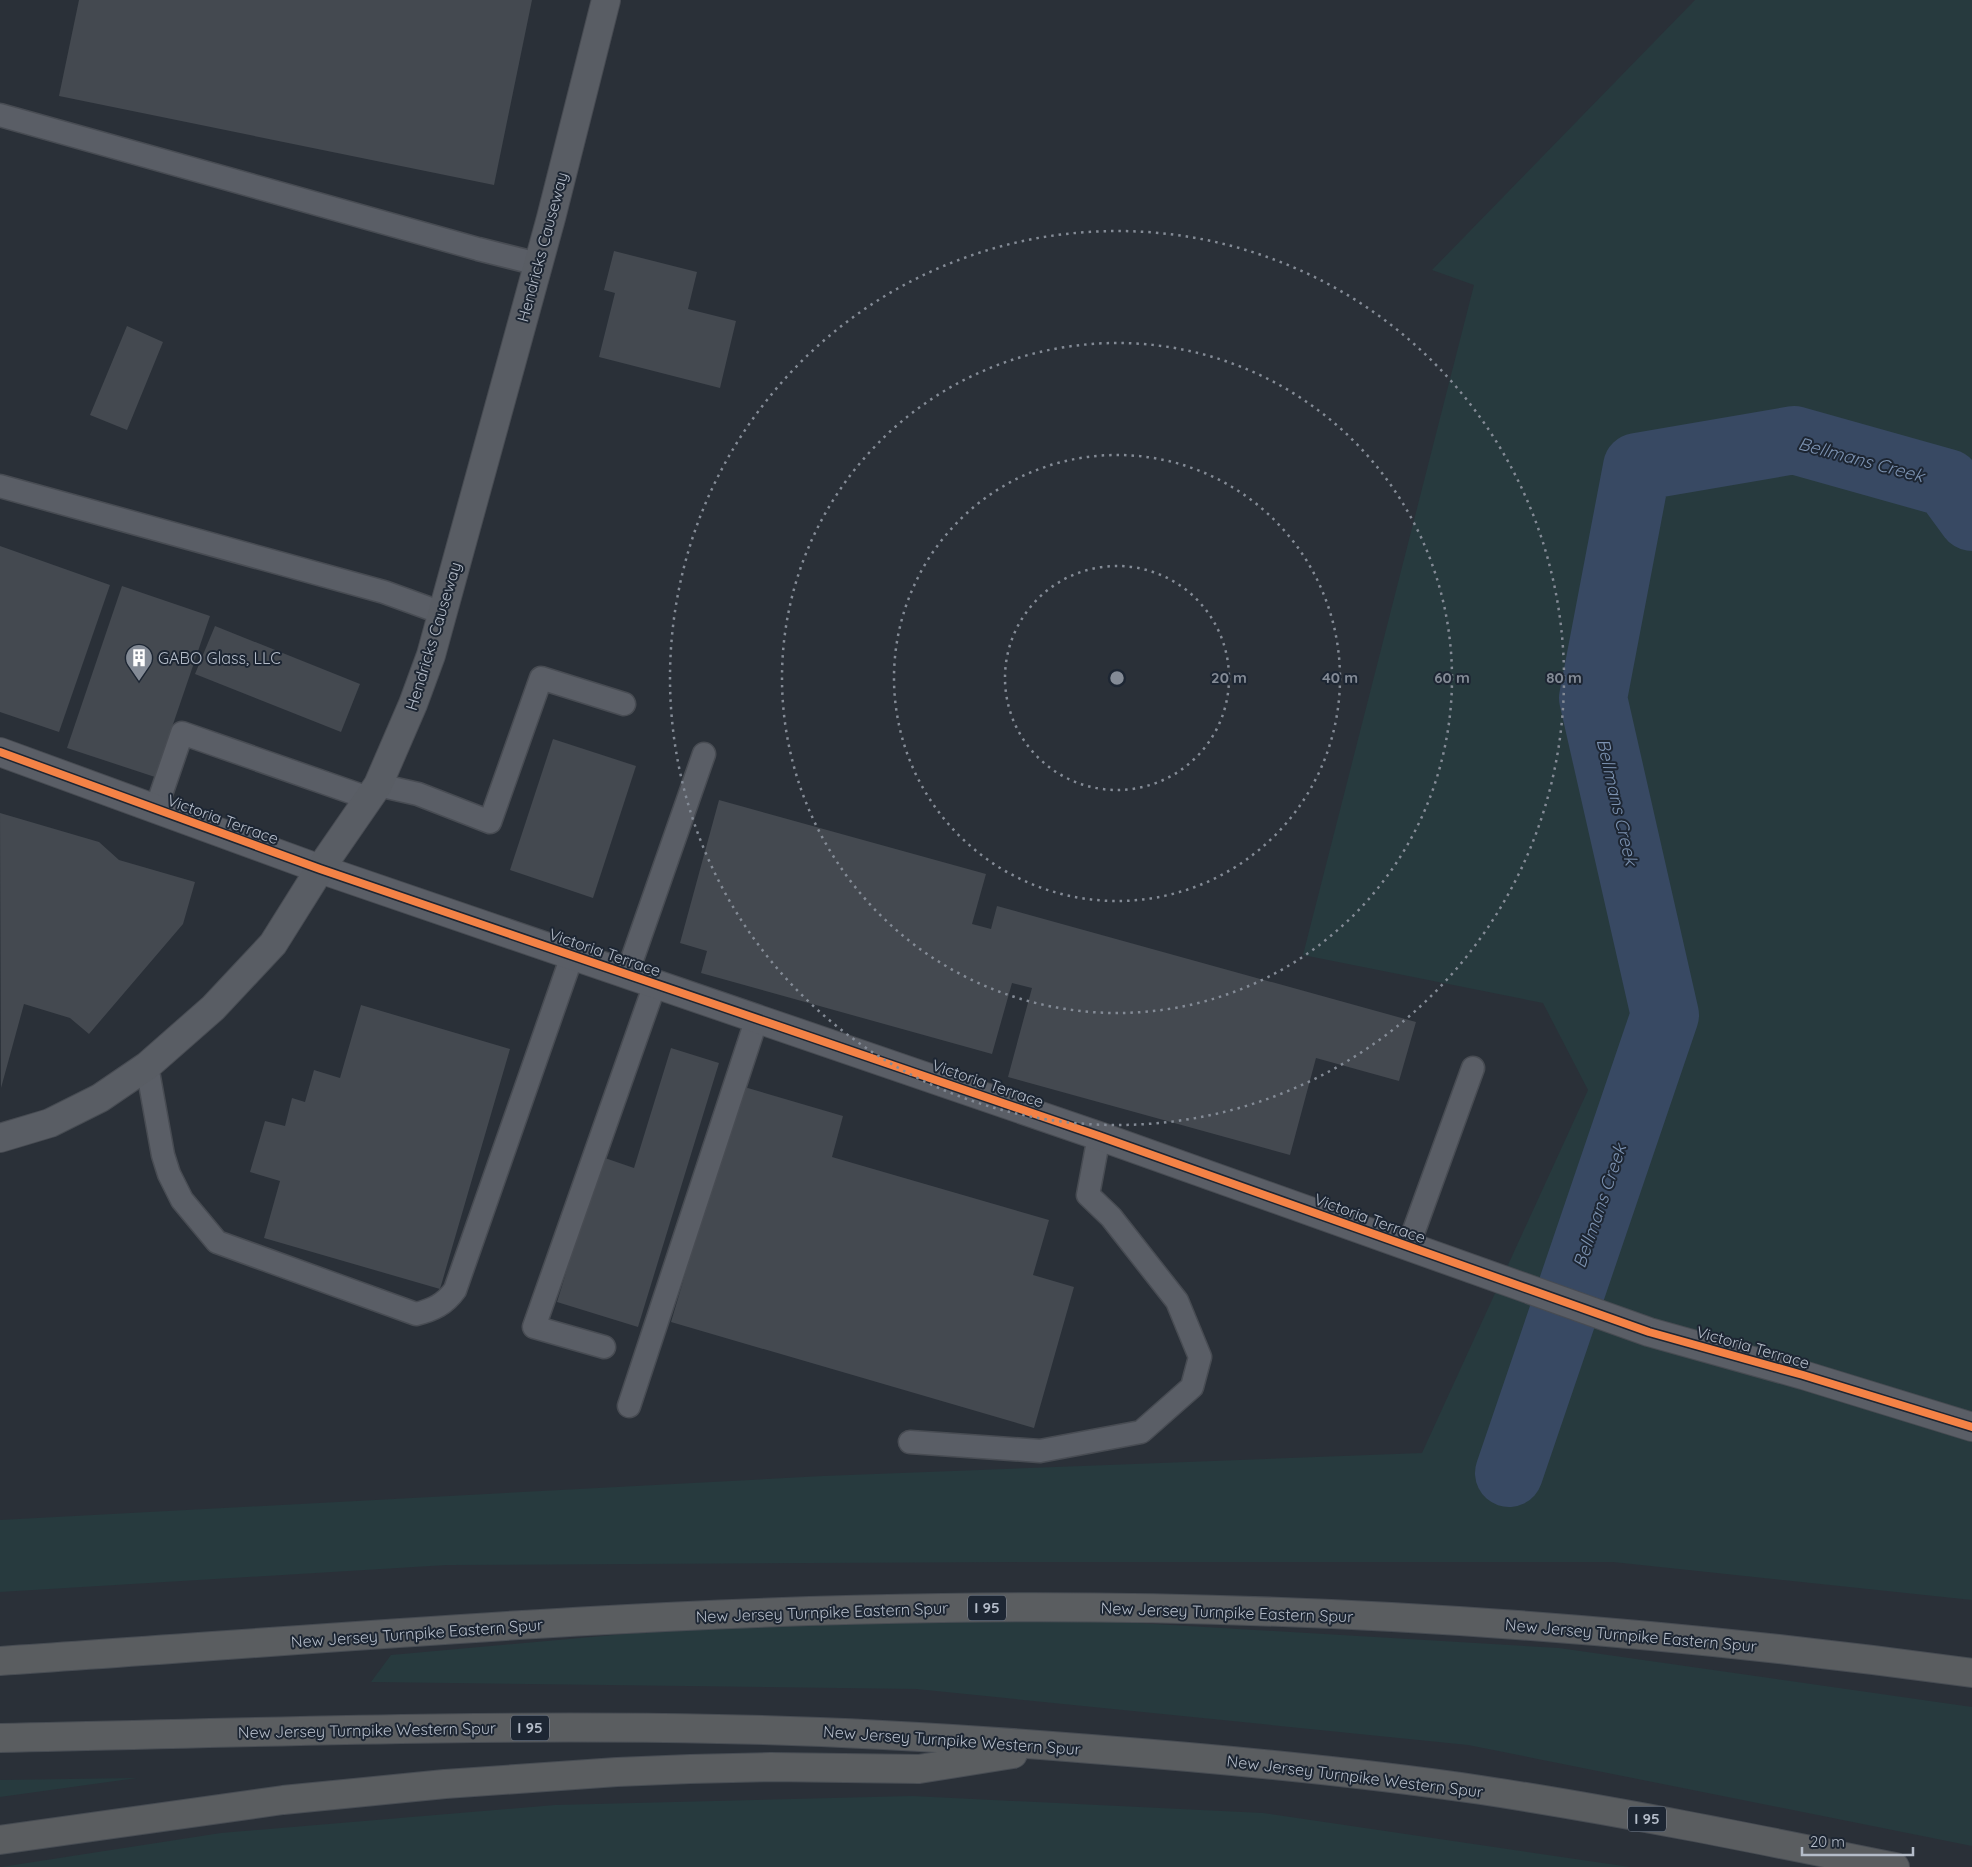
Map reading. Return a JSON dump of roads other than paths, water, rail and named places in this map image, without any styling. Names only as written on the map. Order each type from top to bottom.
[{"type":"highway","name":"New Jersey Turnpike Eastern Spur","points":[[0,1661],[446,1631],[690,1617],[876,1609],[1033,1608],[1204,1610],[1463,1620],[1718,1642],[1972,1673]]},
{"type":"highway","name":"New Jersey Turnpike Western Spur","points":[[0,1738],[396,1729],[636,1728],[805,1732],[1059,1747],[1233,1761],[1484,1790],[1653,1820],[1895,1867]]},
{"type":"highway","points":[[0,1840],[218,1809],[417,1786],[690,1768],[919,1769],[1059,1747]]},
{"type":"main road","name":"Hendricks Causeway","points":[[0,1138],[50,1123],[100,1098],[146,1066],[213,1008],[273,944],[373,791],[414,704],[430,655],[552,218],[606,0]]},
{"type":"street","name":"Victoria Terrace","points":[[0,752],[320,870],[1099,1136],[1649,1332],[1803,1375],[1972,1427]]},
{"type":"lane","points":[[0,116],[538,264]]},
{"type":"lane","points":[[0,486],[384,592],[442,613]]},
{"type":"lane","points":[[156,809],[182,733],[373,791],[418,794],[490,822],[541,678],[624,704]]},
{"type":"lane","points":[[627,974],[704,754]]},
{"type":"lane","points":[[146,1066],[162,1155],[182,1200],[217,1242],[416,1314],[434,1309],[449,1298],[454,1290],[572,956]]},
{"type":"lane","points":[[604,1347],[534,1327],[655,984]]},
{"type":"lane","points":[[629,1406],[757,1018]]},
{"type":"lane","points":[[1408,1247],[1473,1068]]},
{"type":"lane","points":[[910,1442],[1040,1451],[1141,1432],[1192,1388],[1200,1357],[1177,1301],[1111,1217],[1088,1195],[1099,1136]]},
{"type":"waterway","name":"Bellmans Creek","points":[[1509,1473],[1665,1015],[1593,698],[1637,467],[1794,440],[1947,483],[1972,517]]},
{"type":"place","name":"GABO Glass, LLC","points":[[139,682]]}]
